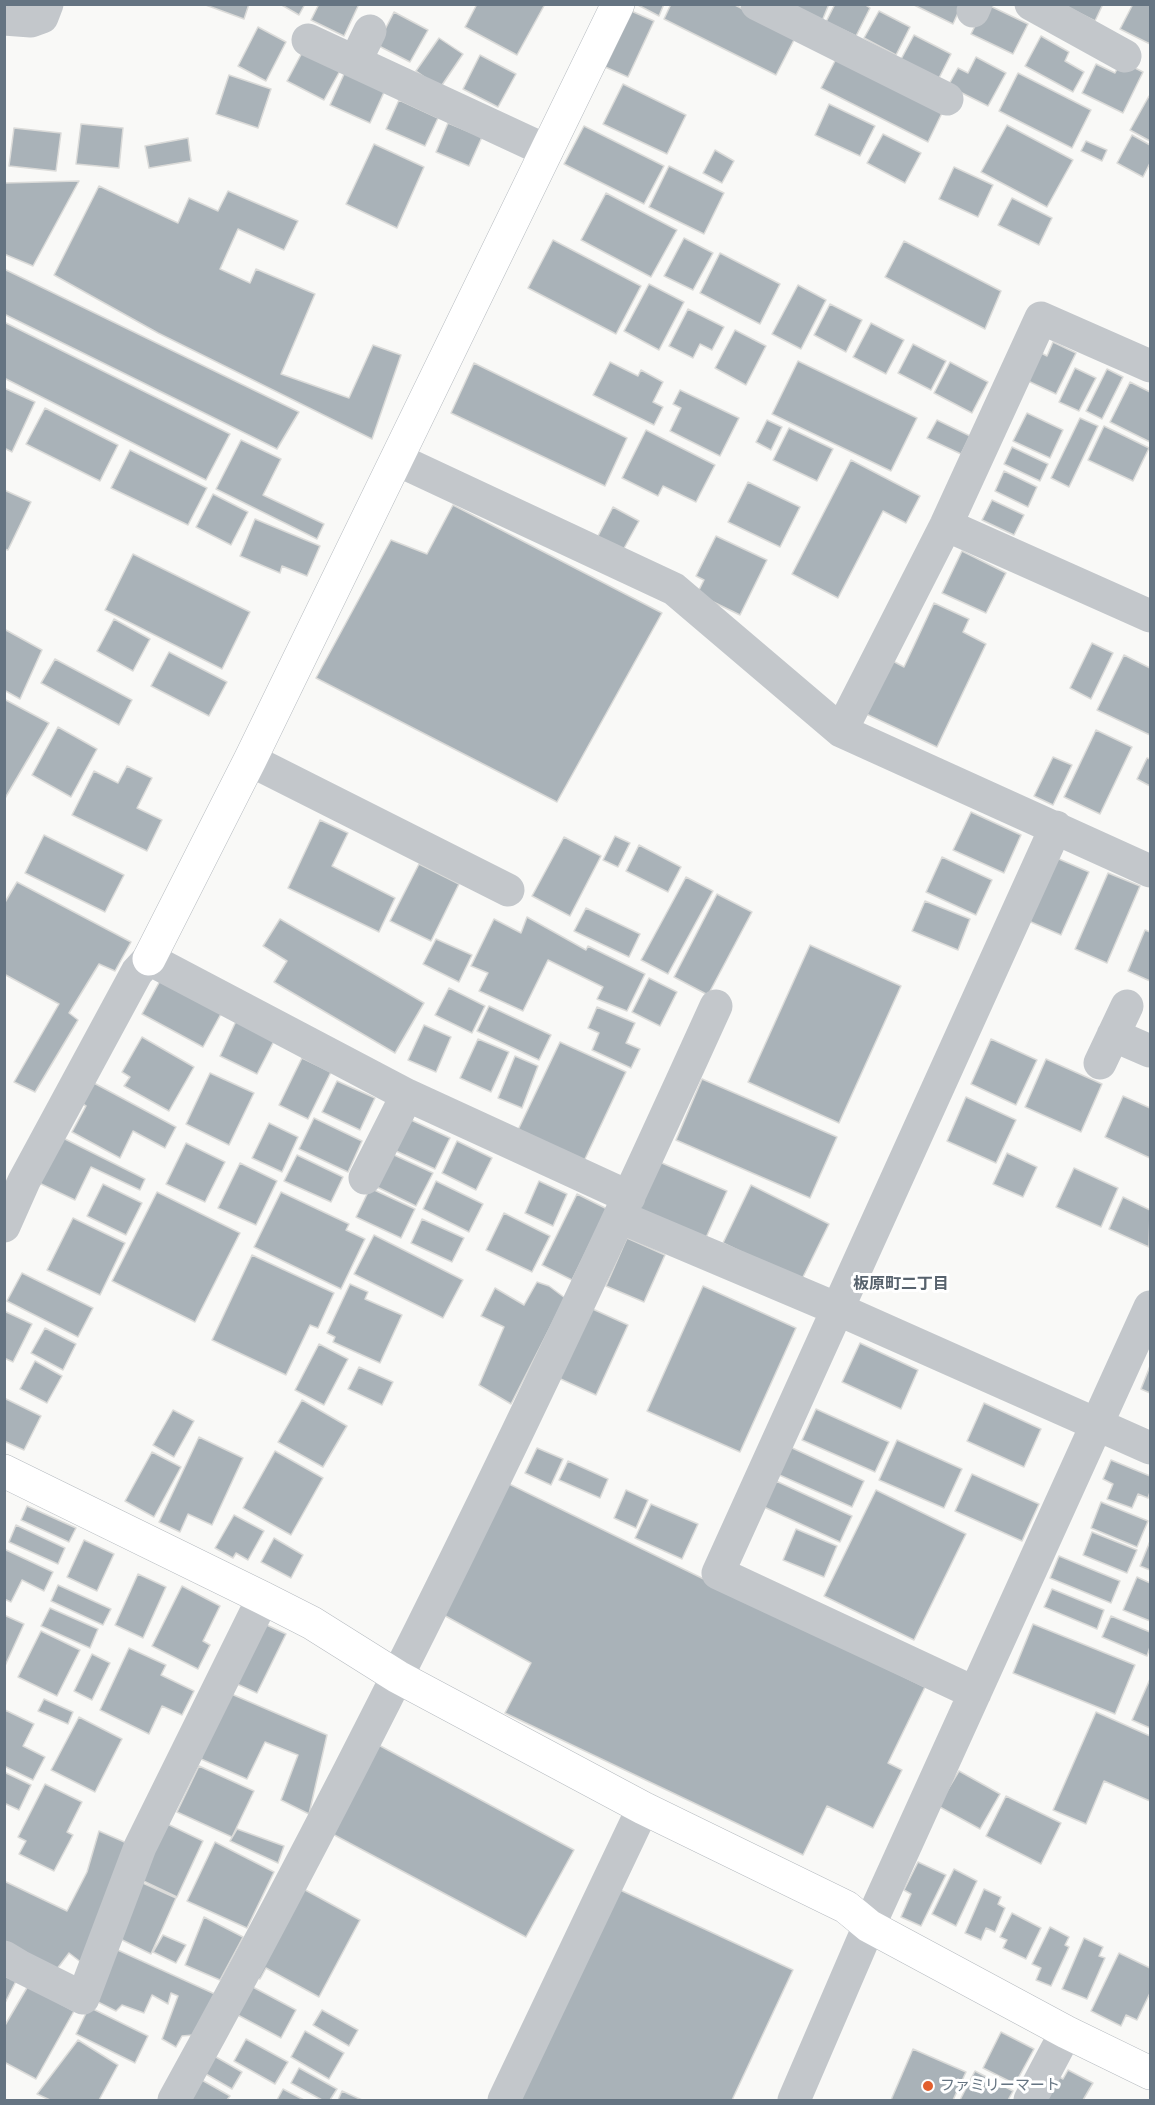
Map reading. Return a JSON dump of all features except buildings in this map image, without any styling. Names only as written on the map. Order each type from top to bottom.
[{"type":"street","points":[[4,19],[31,21],[42,16],[47,4]]},
{"type":"street","points":[[4,1226],[24,1181],[137,972],[149,959],[250,760],[618,4]]},
{"type":"street","points":[[757,4],[947,99]]},
{"type":"street","points":[[1030,4],[1102,55]]},
{"type":"street","points":[[355,62],[370,31]]},
{"type":"street","points":[[308,40],[547,151]]},
{"type":"street","points":[[841,730],[946,525],[1041,318],[1150,366]]},
{"type":"street","points":[[398,460],[674,589],[841,730],[1150,871]]},
{"type":"street","points":[[946,525],[1150,616]]},
{"type":"street","points":[[250,760],[508,890]]},
{"type":"street","points":[[975,1693],[718,1573],[1056,827]]},
{"type":"street","points":[[149,959],[625,1207],[838,1309],[1150,1448]]},
{"type":"street","points":[[174,2100],[240,1980],[398,1677],[625,1207],[716,1006]]},
{"type":"street","points":[[1126,1006],[1107,1049],[1150,1051]]},
{"type":"street","points":[[364,1178],[407,1095]]},
{"type":"street","points":[[794,2100],[869,1926],[1097,1424],[1147,1323]]},
{"type":"street","points":[[4,1471],[312,1623],[398,1677],[643,1808],[846,1907],[869,1926],[1066,2032],[1150,2071]]},
{"type":"street","points":[[4,1957],[83,1998],[140,1846],[263,1598]]},
{"type":"street","points":[[504,2100],[643,1808]]},
{"type":"street","points":[[1030,2100],[1066,2032]]},
{"type":"place","name":"ファミリーマート","points":[[928,2086]]},
{"type":"district","name":"板原町二丁目","points":[[901,1285]]}]
